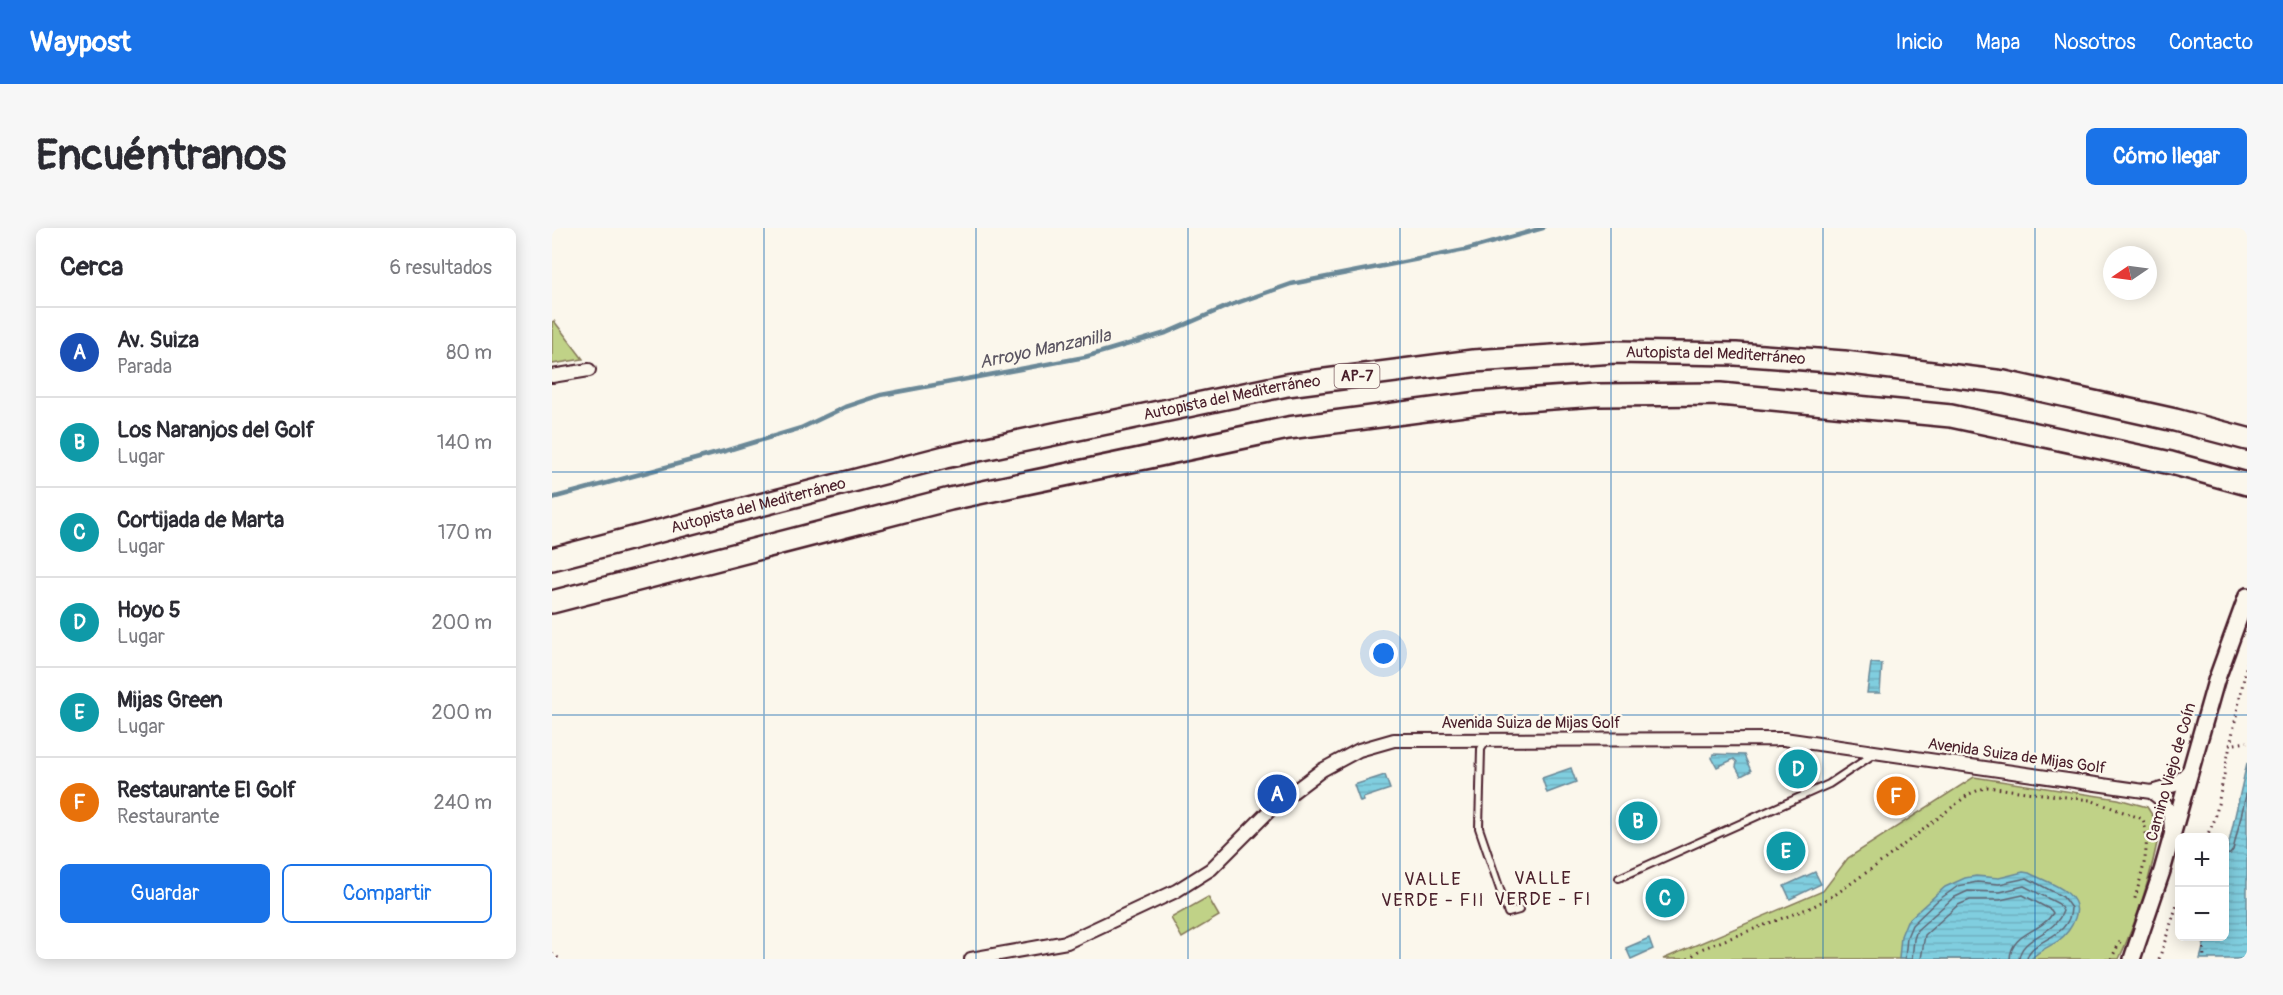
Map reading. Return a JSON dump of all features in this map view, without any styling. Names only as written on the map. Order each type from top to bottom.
[{"type":"highway","name":"Autopista del Mediterráneo","points":[[552,558],[945,457],[1287,385],[1473,361],[1615,352],[1736,354],[1845,362],[2004,382],[2175,420],[2247,439]]},
{"type":"highway","points":[[552,602],[962,496],[1288,428],[1479,403],[1596,395],[1720,394],[1830,403],[1951,416],[2171,463],[2247,484]]},
{"type":"street","points":[[552,376],[589,370]]},
{"type":"street","name":"Camino Viejo de Coín","points":[[2132,959],[2171,840],[2216,681],[2247,596]]},
{"type":"street","name":"Avenida Suiza de Mijas Golf","points":[[971,959],[1067,942],[1176,891],[1211,869],[1241,842],[1273,807],[1322,770],[1359,750],[1394,740],[1784,739],[2151,792],[2175,785],[2192,767]]},
{"type":"street","points":[[2151,792],[2168,806],[2171,840]]},
{"type":"lane","points":[[1487,740],[1481,750],[1479,828],[1508,913],[1519,910]]},
{"type":"lane","points":[[1619,878],[1829,784],[1877,752]]},
{"type":"path","points":[[2208,833],[2215,819],[2247,663]]},
{"type":"path","points":[[2229,745],[2247,742]]},
{"type":"path","points":[[1688,959],[1701,950],[1812,907],[1836,894],[1884,860],[1942,813],[1969,794],[1987,787],[2090,800],[2143,819],[2147,848],[2132,911]]},
{"type":"path","points":[[2158,959],[2175,910]]},
{"type":"path","points":[[2111,959],[2123,936]]},
{"type":"path","points":[[2204,941],[2204,959]]},
{"type":"path","points":[[552,954],[560,959]]},
{"type":"green space","points":[[554,321],[583,359],[552,364],[552,322]]},
{"type":"green space","points":[[1974,777],[2118,799],[2147,807],[2160,827],[2144,894],[2119,959],[1663,959],[1823,891],[1848,858]]},
{"type":"green space","points":[[1208,897],[1219,916],[1182,938],[1171,918]]},
{"type":"water","points":[[1871,663],[1882,664],[1880,693],[1867,693]]},
{"type":"water","points":[[1713,754],[1744,755],[1751,771],[1741,776],[1734,759],[1717,767],[1712,758]]},
{"type":"water","points":[[2247,763],[2247,954],[2245,959],[2200,959],[2205,941],[2229,941],[2229,842]]},
{"type":"water","points":[[1571,768],[1576,782],[1547,793],[1542,778]]},
{"type":"water","points":[[1385,775],[1390,789],[1363,798],[1364,801],[1360,802],[1354,785]]},
{"type":"water","points":[[1815,872],[1821,884],[1790,899],[1784,886]]},
{"type":"water","points":[[2023,872],[2054,884],[2074,901],[2077,909],[2074,921],[2058,941],[2031,959],[1899,959],[1901,936],[1907,921],[1945,887],[1965,878],[1976,876],[1999,878]]},
{"type":"water","points":[[1649,938],[1653,949],[1631,959],[1626,948]]},
{"type":"waterway","name":"Arroyo Manzanilla","points":[[552,498],[801,428],[845,407],[881,395],[1085,357],[1166,333],[1228,306],[1291,284],[1465,250],[1543,228]]},
{"type":"place","name":"Hoyo 5","points":[[1798,769]]},
{"type":"place","name":"Av. Suiza","points":[[1277,794]]},
{"type":"place","name":"Restaurante El Golf","points":[[1896,796]]},
{"type":"place","name":"Los Naranjos del Golf","points":[[1638,821]]},
{"type":"place","name":"Mijas Green","points":[[1786,851]]},
{"type":"place","name":"Cortijada de Marta","points":[[1665,898]]},
{"type":"district","name":"VALLE VERDE - FI","points":[[1543,888]]},
{"type":"district","name":"VALLE VERDE - FII","points":[[1433,889]]}]
